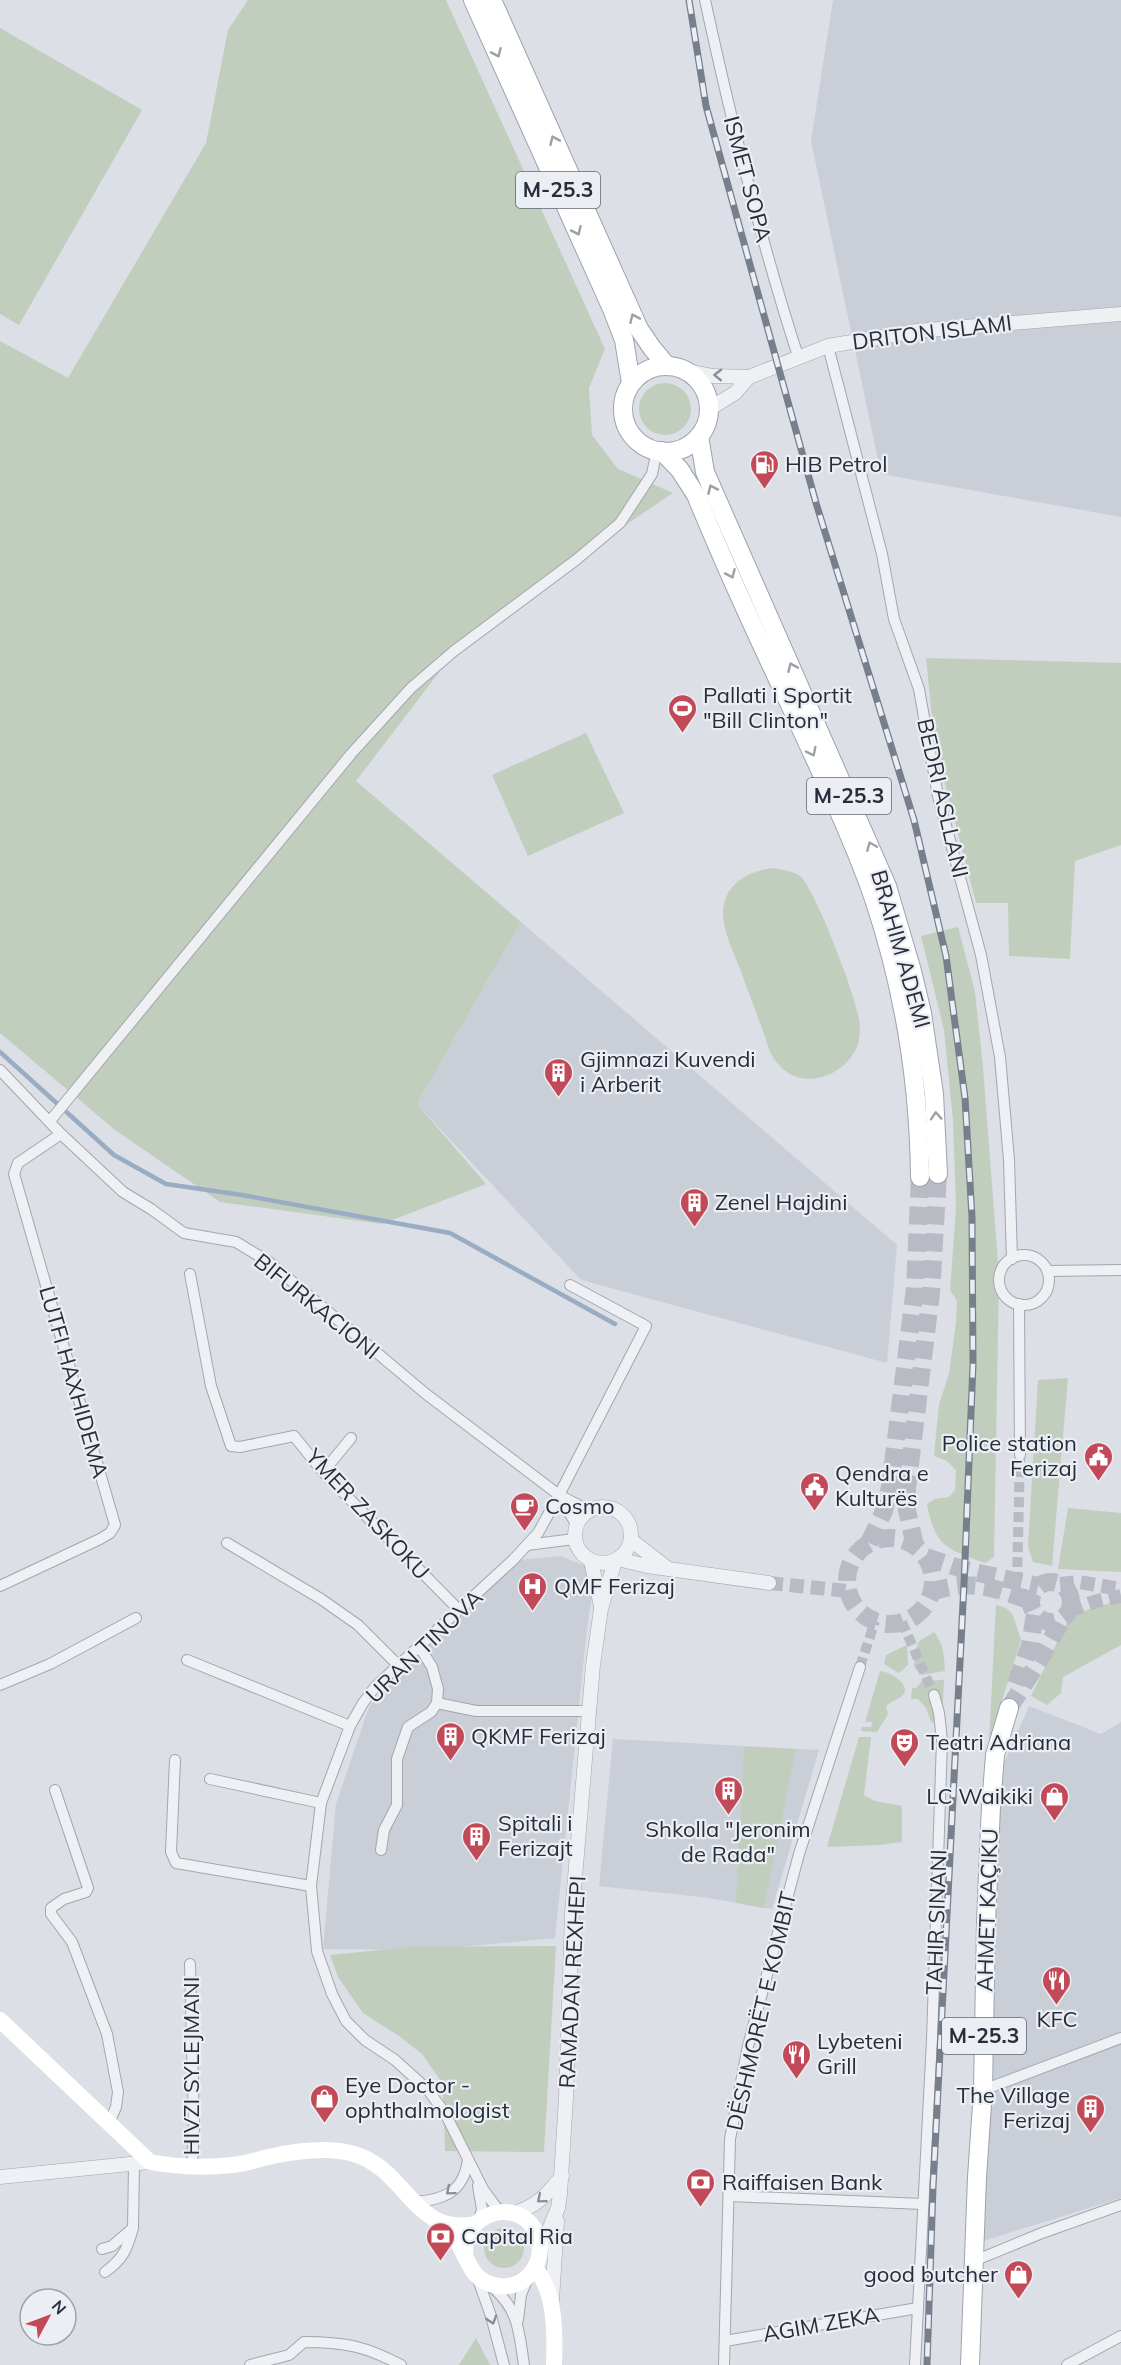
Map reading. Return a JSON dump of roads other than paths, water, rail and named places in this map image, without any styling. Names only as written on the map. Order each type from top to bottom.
[{"type":"main road","name":"BRAHIM ADEMI","points":[[473,0],[624,340],[631,383],[623,404],[627,426],[641,443],[660,451],[680,470],[696,495],[827,783],[873,899],[895,974],[912,1060],[920,1134],[929,1175],[934,1094],[922,1013],[890,896],[851,800],[705,472],[699,436],[709,421],[709,409]]},
{"type":"main road","name":"M-25.3","points":[[492,0],[639,329],[668,366]]},
{"type":"main road","points":[[631,383],[648,370],[668,366],[687,372],[702,386],[709,409]]},
{"type":"main road","points":[[660,451],[682,448],[699,436]]},
{"type":"main road","name":"AHMET KAÇIKU","points":[[970,2365],[984,2090],[986,1932],[991,1806],[995,1755],[1009,1708]]},
{"type":"main road","points":[[1,2023],[109,2123],[142,2163],[192,2167],[234,2165],[271,2156],[311,2151],[334,2150],[353,2153],[383,2167],[414,2202],[452,2233],[466,2259],[482,2280],[509,2286],[532,2272],[540,2251],[537,2235],[533,2227],[521,2217],[509,2213],[487,2215],[477,2222],[456,2226],[442,2224]]},
{"type":"main road","points":[[466,2259],[466,2241],[477,2222]]},
{"type":"main road","points":[[532,2272],[545,2285],[551,2308],[554,2365]]},
{"type":"street","name":"ISMET SOPA","points":[[705,0],[744,167],[798,356]]},
{"type":"street","name":"DRITON ISLAMI","points":[[709,409],[735,393],[749,377],[828,346],[917,331],[1121,314]]},
{"type":"street","name":"BEDRI ASLLANI","points":[[828,346],[882,554],[894,619],[920,689],[938,796],[981,955],[1000,1057],[1009,1160],[1012,1258]]},
{"type":"street","name":"DRITON ISLAMI","points":[[687,372],[749,377]]},
{"type":"street","points":[[52,1118],[351,754],[411,688],[454,651],[576,560],[620,523],[652,474],[660,451]]},
{"type":"street","name":"BIFURKACIONI","points":[[0,1070],[52,1118],[61,1134],[123,1192],[184,1233],[236,1242],[269,1262],[426,1394],[560,1495],[588,1510]]},
{"type":"street","name":"LUTFI HAXHIDEMA","points":[[0,1586],[100,1539],[110,1533],[116,1525],[14,1174],[18,1163],[61,1134]]},
{"type":"street","points":[[1019,1256],[1036,1258],[1048,1271],[1048,1288],[1037,1301],[1020,1304],[1005,1296],[1001,1288],[1001,1272],[1012,1258],[1019,1256]]},
{"type":"street","points":[[1048,1271],[1121,1270]]},
{"type":"street","name":"YMER ZASKOKU","points":[[190,1274],[211,1386],[231,1446],[294,1436],[323,1472],[459,1610]]},
{"type":"street","points":[[527,1545],[538,1533],[560,1495],[646,1326],[570,1285]]},
{"type":"street","points":[[1020,1304],[1020,1455]]},
{"type":"street","points":[[323,1472],[351,1438]]},
{"type":"street","points":[[560,1495],[576,1524]]},
{"type":"street","points":[[527,1545],[574,1539],[576,1524],[588,1510],[607,1507],[619,1512],[630,1527],[631,1540],[667,1568]]},
{"type":"street","name":"RAMADAN REXHEPI","points":[[574,1539],[582,1554],[591,1561],[601,1608]]},
{"type":"street","name":"RAMADAN REXHEPI","points":[[540,2251],[558,2208],[562,2176],[572,1913],[591,1711],[593,1665],[601,1608],[617,1560],[626,1551],[631,1540]]},
{"type":"street","points":[[227,1543],[321,1599],[358,1625],[399,1666]]},
{"type":"street","name":"URAN TINOVA","points":[[475,2174],[445,2113],[428,2090],[395,2060],[364,2040],[346,2021],[332,1994],[317,1950],[310,1886],[321,1803],[350,1726],[363,1703],[375,1687],[527,1545]]},
{"type":"street","points":[[591,1561],[603,1563],[617,1560],[769,1583]]},
{"type":"street","points":[[0,1685],[50,1664],[136,1618]]},
{"type":"street","points":[[381,1850],[384,1830],[397,1805],[397,1759],[408,1727],[431,1712],[437,1703],[438,1689],[432,1667],[419,1646]]},
{"type":"street","points":[[187,1660],[350,1726]]},
{"type":"street","name":"DËSHMORËT E KOMBIT","points":[[724,2365],[730,2139],[748,2046],[799,1854],[860,1667]]},
{"type":"street","name":"TAHIR SINANI","points":[[915,2365],[932,2040],[942,1740],[934,1695]]},
{"type":"street","points":[[437,1703],[476,1711],[591,1711]]},
{"type":"street","points":[[175,1760],[171,1852],[176,1863],[310,1886]]},
{"type":"street","points":[[210,1779],[321,1803]]},
{"type":"street","points":[[55,1790],[88,1888],[86,1892],[56,1904],[51,1908],[51,1914],[72,1942],[107,2034],[118,2092],[116,2107],[109,2123]]},
{"type":"street","name":"HIVZI SYLEJMANI","points":[[190,1964],[194,2124],[192,2167]]},
{"type":"street","points":[[984,2090],[1121,2038]]},
{"type":"street","points":[[414,2202],[433,2201],[452,2192],[464,2177],[468,2158]]},
{"type":"street","points":[[0,2178],[142,2163],[129,2244],[120,2261],[105,2272]]},
{"type":"street","points":[[475,2174],[496,2207],[509,2213],[533,2206],[543,2199],[562,2176]]},
{"type":"street","points":[[475,2174],[482,2210],[477,2222]]},
{"type":"street","points":[[729,2196],[923,2204]]},
{"type":"street","points":[[974,2261],[1042,2233],[1121,2205]]},
{"type":"street","points":[[551,2308],[558,2208]]},
{"type":"street","points":[[102,2249],[112,2246],[133,2228]]},
{"type":"street","points":[[518,2323],[521,2295],[532,2272]]},
{"type":"street","points":[[482,2280],[506,2301],[515,2313],[524,2365]]},
{"type":"street","points":[[482,2280],[504,2365]]},
{"type":"street","name":"AGIM ZEKA","points":[[725,2341],[918,2308]]},
{"type":"street","points":[[1067,2365],[1121,2336]]},
{"type":"street","points":[[250,2365],[290,2360],[304,2342],[338,2342],[374,2351],[401,2365]]},
{"type":"waterway","points":[[0,1052],[114,1155],[166,1184],[242,1195],[450,1233],[615,1324]]},
{"type":"tunnel","points":[[915,1546],[907,1510],[907,1488],[931,1293],[938,1174]]},
{"type":"tunnel","points":[[869,1543],[884,1511],[890,1487],[915,1288],[920,1177]]},
{"type":"tunnel","points":[[1017,1582],[1020,1455]]},
{"type":"tunnel","points":[[890,1538],[914,1545],[926,1557],[933,1581],[926,1605],[914,1617],[890,1624],[866,1617],[854,1605],[847,1581],[854,1557],[866,1545],[890,1538]]},
{"type":"tunnel","points":[[926,1557],[965,1570],[1038,1586]]},
{"type":"tunnel","points":[[1051,1582],[1065,1588],[1071,1602],[1065,1616],[1051,1622],[1037,1616],[1031,1602],[1037,1588],[1051,1582]]},
{"type":"tunnel","points":[[1060,1584],[1079,1582],[1121,1589]]},
{"type":"tunnel","points":[[769,1583],[848,1591]]},
{"type":"tunnel","points":[[931,1592],[958,1586],[982,1586],[1031,1601]]},
{"type":"tunnel","points":[[1069,1611],[1097,1601],[1121,1596]]},
{"type":"tunnel","points":[[1016,1684],[1030,1645],[1035,1614]]},
{"type":"tunnel","points":[[1009,1708],[1063,1618]]},
{"type":"tunnel","points":[[860,1667],[875,1621]]},
{"type":"tunnel","points":[[902,1622],[934,1695]]},
{"type":"railway","points":[[689,0],[706,106],[816,503],[914,820],[946,956],[965,1098],[972,1217],[973,1364],[933,2187],[927,2365]]},
{"type":"place","name":"HIB Petrol","points":[[764,490]]},
{"type":"place","name":"Pallati i Sportit \"Bill Clinton\"","points":[[682,734]]},
{"type":"place","name":"Gjimnazi Kuvendi i Arberit","points":[[559,1098]]},
{"type":"place","name":"Zenel Hajdini","points":[[694,1228]]},
{"type":"place","name":"Police station Ferizaj","points":[[1098,1482]]},
{"type":"place","name":"Qendra e Kulturës","points":[[814,1512]]},
{"type":"place","name":"Cosmo","points":[[524,1532]]},
{"type":"place","name":"QMF Ferizaj","points":[[533,1612]]},
{"type":"place","name":"QKMF Ferizaj","points":[[450,1762]]},
{"type":"place","name":"Teatri Adriana","points":[[905,1768]]},
{"type":"place","name":"Shkolla \"Jeronim de Rada\"","points":[[728,1816]]},
{"type":"place","name":"LC Waikiki","points":[[1054,1822]]},
{"type":"place","name":"Spitali i Ferizajt","points":[[477,1862]]},
{"type":"place","name":"KFC","points":[[1057,2006]]},
{"type":"place","name":"Lybeteni Grill","points":[[796,2080]]},
{"type":"place","name":"Eye Doctor - ophthalmologist","points":[[324,2124]]},
{"type":"place","name":"The Village Ferizaj","points":[[1091,2134]]},
{"type":"place","name":"Raiffaisen Bank","points":[[701,2208]]},
{"type":"place","name":"Capital Ria","points":[[440,2262]]},
{"type":"place","name":"good butcher","points":[[1019,2300]]}]
